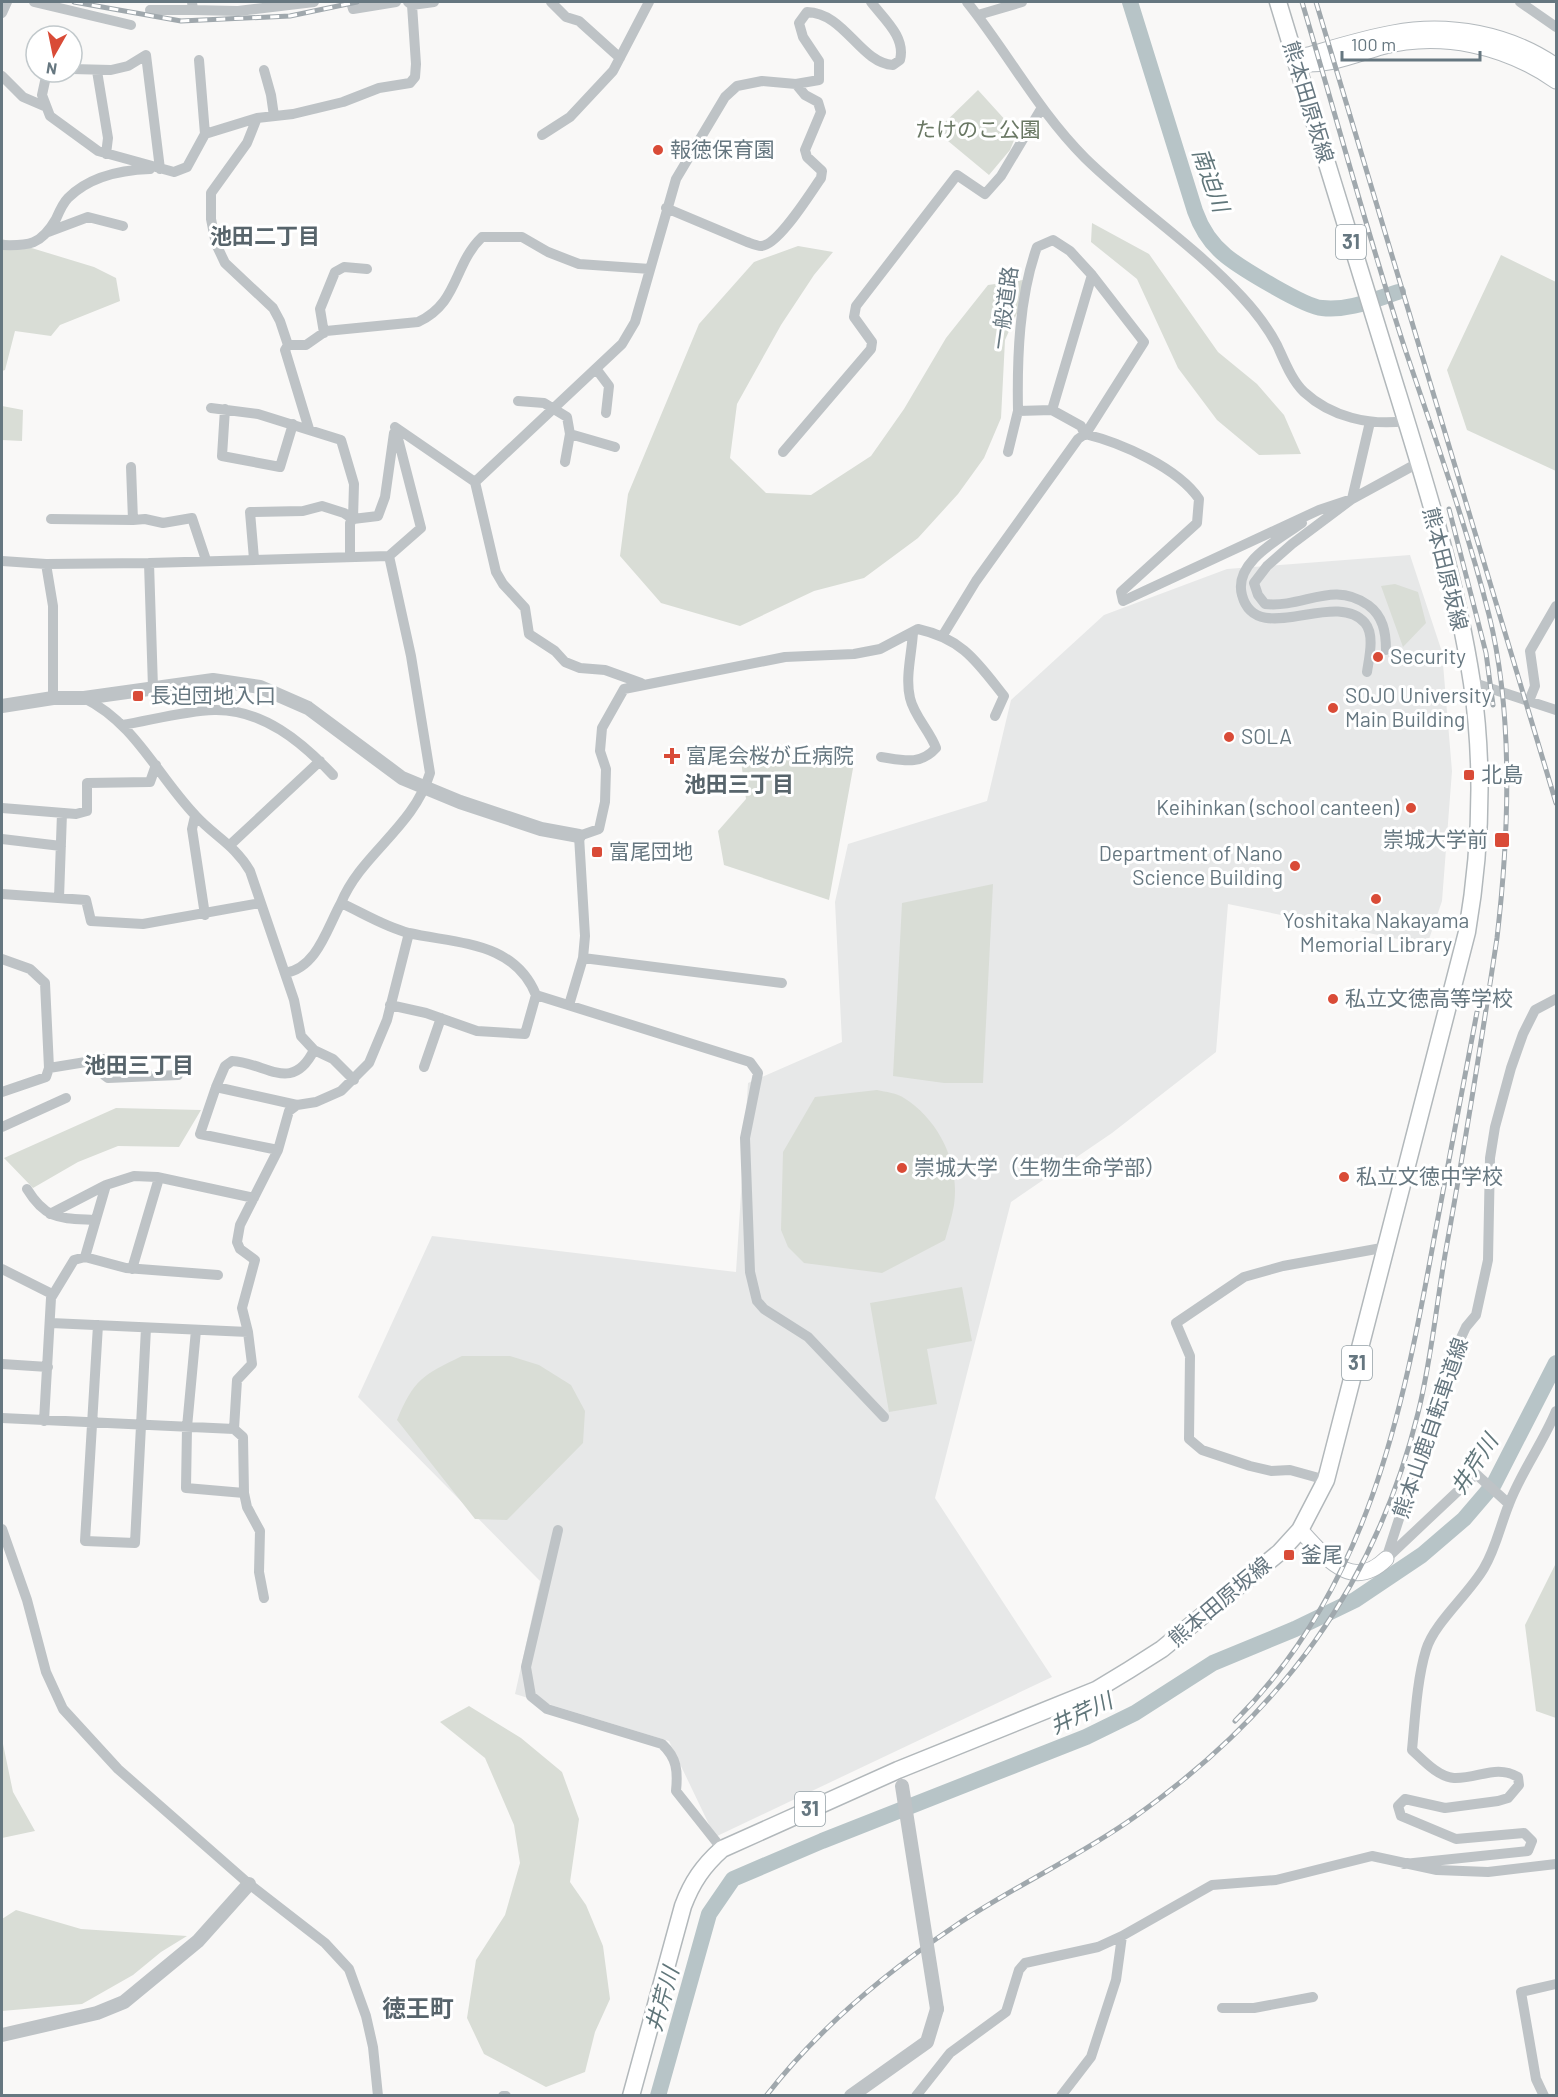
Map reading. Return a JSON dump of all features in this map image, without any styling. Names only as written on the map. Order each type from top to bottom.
[{"type":"main road","name":"熊本田原坂線","points":[[631,2096],[683,1906],[692,1883],[706,1864],[722,1849],[900,1778],[1096,1690],[1162,1649],[1280,1552],[1300,1530],[1326,1479],[1467,932],[1475,886],[1480,785],[1472,682],[1454,596],[1406,421],[1278,2]]},
{"type":"main road","points":[[1296,63],[1308,55],[1394,32],[1431,30],[1468,31],[1507,41],[1557,66]]},
{"type":"main road","points":[[1296,63],[1312,66],[1388,45],[1424,41],[1461,42],[1503,53],[1536,67],[1557,81]]},
{"type":"main road","points":[[1300,1530],[1335,1567],[1351,1572],[1372,1570],[1386,1559]]},
{"type":"street","points":[[2,13],[7,2]]},
{"type":"street","points":[[34,2],[131,25]]},
{"type":"street","points":[[150,10],[192,6],[238,11],[314,2]]},
{"type":"street","points":[[351,2],[353,9],[396,2]]},
{"type":"street","points":[[205,134],[258,118],[344,102],[379,88],[410,83],[415,77],[416,64],[410,3],[434,2]]},
{"type":"street","points":[[551,2],[566,17],[579,21],[620,58]]},
{"type":"street","points":[[542,135],[570,117],[613,71],[649,2]]},
{"type":"street","points":[[475,482],[597,370],[622,344],[635,322],[676,179],[725,97],[737,86],[762,81],[796,84],[819,80],[819,61],[803,37],[799,23],[807,12],[820,12],[834,21],[878,60],[893,65],[900,60],[903,50],[898,37],[870,2]]},
{"type":"street","points":[[967,2],[1041,109],[1085,158],[1219,272],[1250,305],[1302,391],[1323,406],[1353,419],[1388,424],[1406,421]]},
{"type":"street","points":[[978,15],[1022,2]]},
{"type":"street","points":[[1520,2],[1557,27]]},
{"type":"street","points":[[84,69],[128,66],[146,55],[160,169]]},
{"type":"street","points":[[44,84],[42,95],[44,106],[50,116],[106,154],[174,172],[187,167],[205,134],[198,60]]},
{"type":"street","points":[[97,70],[108,138],[106,154]]},
{"type":"street","points":[[264,70],[271,95],[273,116]]},
{"type":"street","points":[[2,76],[23,97],[44,106]]},
{"type":"street","points":[[666,208],[747,242],[760,246],[770,243],[792,218],[821,178],[822,171],[807,157],[805,150],[821,112],[818,102],[805,95],[796,84]]},
{"type":"street","points":[[783,452],[872,349],[872,342],[854,317],[856,306],[957,175],[985,194],[1001,176],[1041,109]]},
{"type":"street","points":[[258,118],[247,143],[212,193],[211,219],[216,244],[225,263],[273,308],[280,321],[288,345],[285,350],[309,429]]},
{"type":"street","points":[[48,232],[67,199],[94,179],[128,170],[160,169]]},
{"type":"street","points":[[2,245],[32,244],[48,232],[88,217],[123,226]]},
{"type":"street","points":[[288,345],[306,345],[324,333],[361,326],[418,321],[429,316],[442,306],[469,249],[482,237],[522,237],[548,252],[579,264],[650,269]]},
{"type":"street","name":"一般道路","points":[[1018,411],[1017,357],[1030,266],[1036,247],[1053,240],[1070,251],[1092,274],[1144,342],[1085,435]]},
{"type":"street","points":[[324,333],[320,309],[335,272],[344,267],[367,269]]},
{"type":"street","points":[[1053,410],[1092,274]]},
{"type":"street","points":[[597,370],[609,387],[606,413]]},
{"type":"street","points":[[518,401],[544,403],[567,417],[570,434],[565,462]]},
{"type":"street","points":[[211,408],[258,414],[341,440],[354,484],[350,555]]},
{"type":"street","points":[[225,409],[222,456],[280,467],[292,424]]},
{"type":"street","points":[[1008,452],[1018,411],[1053,410],[1081,426],[1085,435]]},
{"type":"street","points":[[1352,499],[1370,422]]},
{"type":"street","points":[[395,427],[475,482],[496,572],[503,585],[525,608],[529,634],[555,651],[565,662],[580,668],[605,670],[641,683]]},
{"type":"street","points":[[254,559],[250,512],[303,511],[322,506],[344,513],[352,519],[378,516],[385,497],[395,427]]},
{"type":"street","points":[[2,561],[46,564],[149,563],[282,560],[350,555],[390,556],[421,528],[395,427]]},
{"type":"street","points":[[570,434],[615,447]]},
{"type":"street","points":[[944,635],[1001,545],[1078,440],[1085,435],[1102,438],[1161,466],[1181,479],[1200,499],[1197,524],[1121,592],[1123,601],[1319,510],[1352,499]]},
{"type":"street","points":[[1386,650],[1386,632],[1378,616],[1357,598],[1345,593],[1280,606],[1265,604],[1258,595],[1254,583],[1267,566],[1292,544],[1352,499],[1418,463]]},
{"type":"street","points":[[130,467],[133,520]]},
{"type":"street","points":[[1319,510],[1245,568],[1241,581],[1241,594],[1246,607],[1260,617],[1276,619],[1330,611],[1350,614],[1364,623],[1370,636],[1367,672]]},
{"type":"street","points":[[51,519],[145,519],[163,523],[192,518],[206,560]]},
{"type":"street","points":[[285,973],[297,971],[315,955],[358,874],[404,824],[425,789],[430,773],[411,656],[390,556]]},
{"type":"street","points":[[149,563],[153,687]]},
{"type":"street","points":[[46,564],[53,606],[53,698]]},
{"type":"street","points":[[1529,701],[1535,686],[1530,651],[1557,606]]},
{"type":"street","points":[[2,706],[53,698],[84,698],[213,680],[260,687],[308,708],[402,778],[425,789],[541,829],[579,836],[599,829],[601,820],[606,770],[600,751],[602,728],[624,688],[641,683],[785,657],[863,652],[896,643],[918,629],[944,635],[976,660],[1004,696],[995,716]]},
{"type":"street","points":[[881,758],[912,762],[928,757],[936,748],[932,735],[910,700],[909,677],[913,632]]},
{"type":"street","points":[[1472,682],[1557,710]]},
{"type":"street","points":[[84,698],[99,706],[122,725],[195,816],[240,854],[250,871],[285,973],[294,1000],[301,1036],[314,1050],[333,1059],[354,1080]]},
{"type":"street","points":[[122,725],[214,710],[232,712],[283,731],[303,743],[333,775]]},
{"type":"street","points":[[230,845],[320,761]]},
{"type":"street","points":[[2,808],[76,814],[87,811],[87,783],[150,782],[156,765]]},
{"type":"street","points":[[59,898],[62,813]]},
{"type":"street","points":[[195,816],[192,829],[205,915]]},
{"type":"street","points":[[569,1005],[583,958],[585,936],[579,836]]},
{"type":"street","points":[[2,839],[61,846]]},
{"type":"street","points":[[2,894],[86,900],[91,921],[143,924],[205,915],[260,903]]},
{"type":"street","points":[[341,903],[409,933],[482,948],[506,957],[529,978],[536,995],[525,1034],[477,1030],[390,1005]]},
{"type":"street","points":[[234,1429],[237,1380],[252,1364],[242,1308],[255,1260],[240,1249],[237,1242],[240,1225],[278,1150],[289,1111],[297,1105],[331,1096],[354,1080],[369,1064],[387,1020],[409,933]]},
{"type":"street","points":[[583,958],[782,983]]},
{"type":"street","points":[[2,959],[30,969],[45,983],[50,1068],[46,1077],[2,1092]]},
{"type":"street","points":[[536,995],[750,1062],[758,1073],[745,1138],[750,1272],[757,1301],[764,1309],[808,1337],[884,1418]]},
{"type":"street","name":"熊本山鹿自転車道線","points":[[1386,1559],[1451,1359],[1466,1327],[1476,1315],[1488,1260],[1490,1158],[1495,1127],[1511,1068],[1522,1034],[1535,1010],[1557,999]]},
{"type":"street","points":[[424,1067],[441,1018]]},
{"type":"street","points":[[278,1150],[200,1134],[216,1087],[225,1066],[232,1061],[283,1074],[294,1074],[307,1065],[314,1050]]},
{"type":"street","points":[[50,1068],[104,1059],[104,1074],[108,1078],[178,1075]]},
{"type":"street","points":[[216,1087],[297,1105]]},
{"type":"street","points":[[2,1127],[66,1098]]},
{"type":"street","points":[[50,1214],[106,1185],[134,1176],[159,1178],[254,1198]]},
{"type":"street","points":[[132,1269],[159,1178]]},
{"type":"street","points":[[85,1257],[106,1185]]},
{"type":"street","points":[[27,1189],[38,1207],[50,1214],[59,1218],[94,1220]]},
{"type":"street","points":[[1326,1479],[1290,1470],[1271,1470],[1250,1466],[1202,1449],[1189,1439],[1190,1356],[1176,1323],[1244,1277],[1283,1266],[1387,1247]]},
{"type":"street","points":[[44,1421],[52,1294],[74,1260],[85,1257],[132,1269],[218,1275]]},
{"type":"street","points":[[2,1269],[52,1294]]},
{"type":"street","points":[[51,1323],[248,1332]]},
{"type":"street","points":[[98,1325],[85,1541],[135,1543],[146,1328]]},
{"type":"street","points":[[196,1330],[187,1427],[186,1488],[244,1493]]},
{"type":"street","points":[[2,1364],[48,1367]]},
{"type":"street","points":[[1404,1864],[1528,1851],[1532,1841],[1524,1833],[1456,1839],[1401,1816],[1398,1806],[1405,1799],[1445,1808],[1498,1801],[1508,1798],[1519,1785],[1518,1777],[1507,1770],[1453,1778],[1428,1765],[1412,1750],[1426,1648],[1445,1618],[1468,1594],[1485,1567],[1501,1533],[1509,1504],[1557,1411]]},
{"type":"street","points":[[2,1418],[234,1429],[243,1437],[244,1493],[247,1507],[261,1531],[260,1572],[264,1598]]},
{"type":"street","points":[[1386,1559],[1476,1474],[1509,1504]]},
{"type":"street","points":[[2,1529],[27,1600],[46,1672],[63,1709],[118,1769],[249,1884],[325,1943],[350,1969],[371,2036],[378,2096]]},
{"type":"street","points":[[558,1530],[526,1667],[531,1696],[547,1709],[662,1744],[669,1750],[678,1771],[676,1791],[722,1849]]},
{"type":"street","points":[[851,2096],[927,2042],[938,2009],[900,1778]]},
{"type":"street","points":[[916,2096],[950,2053],[1006,2012],[1019,1970],[1025,1963],[1098,1947],[1122,1936],[1212,1885],[1276,1880],[1372,1856],[1437,1870],[1488,1872],[1557,1864]]},
{"type":"street","points":[[2,2036],[97,2013],[124,2002],[198,1941],[249,1884]]},
{"type":"street","points":[[1061,2096],[1091,2057],[1116,1980],[1122,1936]]},
{"type":"street","points":[[1544,2096],[1536,2079],[1521,1992],[1557,1984]]},
{"type":"street","points":[[1222,2008],[1254,2008],[1312,1997]]},
{"type":"shaded area","name":"崇城大学（生物生命学部）","points":[[1410,555],[1442,652],[1452,771],[1442,901],[1427,945],[1228,904],[1216,1052],[1112,1133],[1011,1202],[935,1498],[1052,1677],[715,1837],[669,1741],[515,1694],[540,1581],[358,1397],[432,1236],[736,1272],[748,1083],[842,1042],[835,902],[848,844],[987,801],[1011,700],[1104,615],[1227,569]]},
{"type":"green space","name":"たけのこ公園","points":[[978,90],[1017,133],[1010,150],[989,175],[936,131]]},
{"type":"green space","points":[[1092,223],[1149,254],[1218,352],[1257,384],[1284,415],[1301,454],[1259,455],[1217,420],[1178,368],[1137,279],[1091,242]]},
{"type":"green space","points":[[2,239],[94,267],[116,278],[120,301],[60,325],[51,336],[15,331],[5,370],[2,371]]},
{"type":"green space","points":[[798,246],[833,252],[814,275],[781,325],[737,404],[730,458],[766,493],[811,495],[871,456],[904,409],[946,338],[988,285],[1023,280],[1018,311],[1005,340],[1001,418],[984,458],[958,494],[918,538],[864,578],[814,591],[740,626],[661,603],[620,556],[628,494],[699,324],[754,262]]},
{"type":"green space","points":[[1501,255],[1556,282],[1556,471],[1467,430],[1447,370]]},
{"type":"green space","points":[[2,406],[23,410],[22,441],[2,440]]},
{"type":"green space","points":[[1395,584],[1418,592],[1426,623],[1403,647],[1381,586]]},
{"type":"green space","points":[[740,753],[854,763],[829,900],[724,865],[718,831],[746,799]]},
{"type":"green space","points":[[993,884],[983,1083],[944,1083],[893,1076],[902,903]]},
{"type":"green space","points":[[877,1090],[898,1095],[916,1107],[937,1130],[944,1144],[954,1174],[955,1189],[953,1209],[945,1240],[882,1273],[804,1263],[788,1247],[781,1230],[783,1152],[815,1097]]},
{"type":"green space","points":[[116,1108],[201,1110],[179,1147],[118,1146],[78,1162],[33,1188],[4,1158]]},
{"type":"green space","points":[[962,1287],[972,1341],[927,1349],[937,1404],[889,1412],[870,1303]]},
{"type":"green space","points":[[462,1356],[510,1356],[539,1365],[571,1385],[585,1411],[583,1443],[507,1520],[475,1519],[397,1420],[409,1395],[421,1380]]},
{"type":"green space","points":[[1556,1563],[1556,1718],[1536,1711],[1525,1625]]},
{"type":"green space","points":[[469,1706],[521,1738],[562,1772],[579,1819],[570,1882],[586,1905],[603,1946],[610,1999],[595,2032],[585,2072],[546,2087],[484,2054],[467,2018],[476,1960],[505,1915],[520,1863],[514,1825],[485,1758],[440,1722]]},
{"type":"green space","points":[[2,1709],[3,1744],[13,1792],[35,1831],[2,1838]]},
{"type":"green space","points":[[16,1910],[81,1929],[187,1936],[161,1952],[133,1975],[82,2004],[2,2011],[2,1919]]},
{"type":"waterway","name":"南迫川","points":[[1130,2],[1195,211],[1203,230],[1211,241],[1234,262],[1288,294],[1314,306],[1341,308],[1398,292]]},
{"type":"waterway","name":"井芹川","points":[[658,2096],[709,1914],[733,1879],[822,1841],[1086,1737],[1135,1713],[1213,1663],[1295,1629],[1355,1600],[1422,1555],[1464,1519],[1494,1484],[1556,1363]]},
{"type":"railway","points":[[74,2],[181,21],[290,16],[357,2]]},
{"type":"railway","points":[[766,2096],[786,2071],[830,2025],[903,1963],[977,1911],[1092,1845],[1136,1816],[1188,1776],[1235,1734],[1277,1689],[1315,1641],[1348,1590],[1376,1535],[1399,1476],[1418,1413],[1430,1354],[1497,938],[1506,817],[1506,734],[1497,654],[1489,615],[1449,480],[1390,303],[1302,2]]},
{"type":"railway","points":[[1316,2],[1556,803]]},
{"type":"railway","points":[[1449,509],[1486,653],[1493,705]]},
{"type":"railway","points":[[1235,1721],[1280,1670],[1317,1615],[1348,1557],[1372,1496],[1392,1434],[1408,1370],[1477,1012]]},
{"type":"place","name":"報徳保育園","points":[[658,150]]},
{"type":"place","name":"Security","points":[[1378,657]]},
{"type":"place","name":"長迫団地入口","points":[[138,696]]},
{"type":"place","name":"SOJO University Main Building","points":[[1333,708]]},
{"type":"place","name":"SOLA","points":[[1229,737]]},
{"type":"place","name":"富尾会桜が丘病院","points":[[672,756]]},
{"type":"place","name":"北島","points":[[1469,775]]},
{"type":"place","name":"Keihinkan (school canteen)","points":[[1411,808]]},
{"type":"place","name":"崇城大学前","points":[[1502,840]]},
{"type":"place","name":"富尾団地","points":[[597,852]]},
{"type":"place","name":"Department of Nano Science Building","points":[[1295,866]]},
{"type":"place","name":"Yoshitaka Nakayama Memorial Library","points":[[1376,899]]},
{"type":"place","name":"私立文徳高等学校","points":[[1333,999]]},
{"type":"place","name":"崇城大学（生物生命学部）","points":[[902,1168]]},
{"type":"place","name":"私立文徳中学校","points":[[1344,1177]]},
{"type":"place","name":"釜尾","points":[[1289,1555]]},
{"type":"district","name":"池田二丁目","points":[[265,236]]},
{"type":"district","name":"池田三丁目","points":[[739,784]]},
{"type":"district","name":"池田三丁目","points":[[139,1065]]},
{"type":"district","name":"徳王町","points":[[418,2009]]}]
